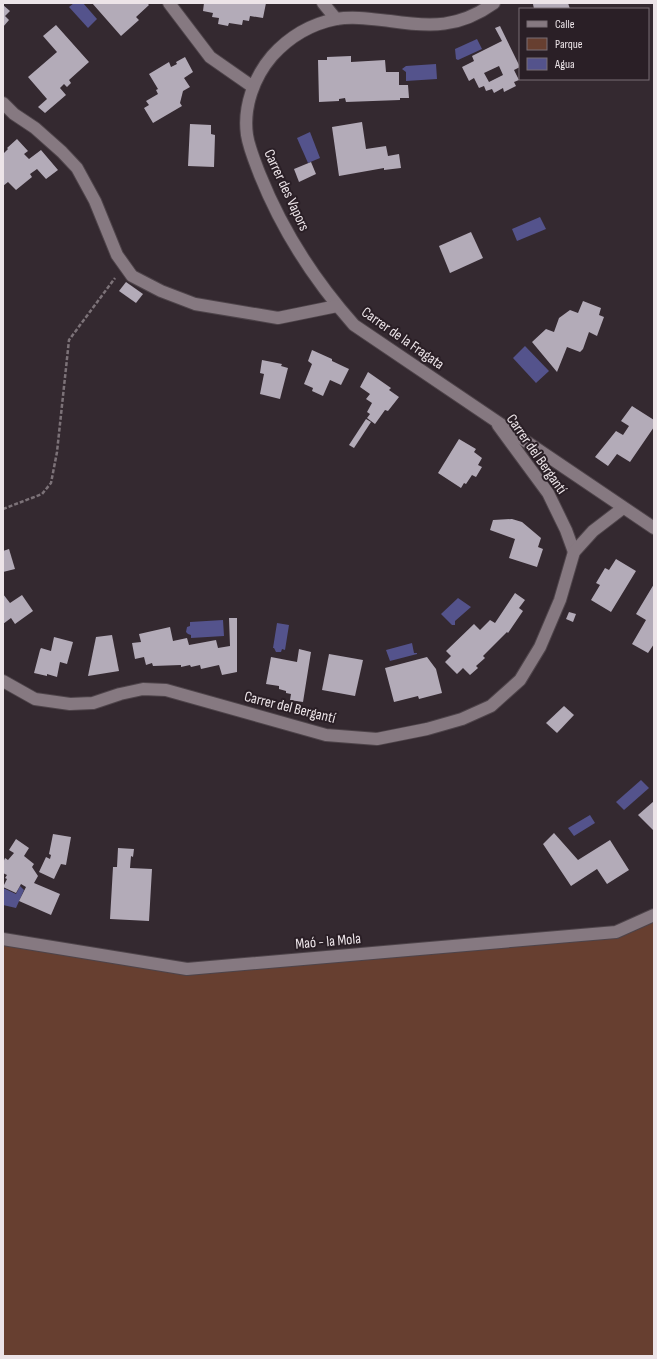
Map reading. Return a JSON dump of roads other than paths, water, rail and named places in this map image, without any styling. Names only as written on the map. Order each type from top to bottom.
[{"type":"street","points":[[169,3],[210,57],[253,87]]},
{"type":"street","points":[[323,3],[336,19]]},
{"type":"street","name":"Carrer des Vapors","points":[[337,306],[313,274],[291,238],[274,207],[254,158],[247,134],[248,103],[253,87],[264,66],[279,49],[296,35],[314,24],[354,17],[420,25],[434,25],[455,22],[472,17],[494,3]]},
{"type":"street","points":[[3,103],[14,114],[35,128],[62,152],[77,168],[95,201],[117,255],[132,276],[161,292],[195,304],[278,318],[337,306]]},
{"type":"street","name":"Carrer de la Fragata","points":[[337,306],[354,326],[654,528]]},
{"type":"street","name":"Carrer del Bergantí","points":[[492,418],[548,493],[566,530],[574,552]]},
{"type":"street","name":"Carrer del Bergantí","points":[[3,681],[36,700],[70,704],[93,703],[120,694],[143,689],[166,690],[326,735],[377,739],[427,729],[462,719],[491,706],[520,680],[540,647],[560,600],[574,552],[593,531],[623,508]]},
{"type":"street","name":"Maó - la Mola","points":[[3,939],[187,969],[616,932],[654,915]]},
{"type":"water","points":[[74,3],[83,3],[97,19],[88,28],[69,7]]},
{"type":"water","points":[[477,39],[482,49],[458,60],[456,59],[455,49]]},
{"type":"water","points":[[436,64],[437,79],[406,81],[406,72],[402,69],[406,66]]},
{"type":"water","points":[[310,132],[320,158],[308,163],[297,138]]},
{"type":"water","points":[[540,217],[546,229],[517,241],[512,229]]},
{"type":"water","points":[[525,346],[549,371],[536,383],[513,358]]},
{"type":"water","points":[[458,598],[471,607],[455,621],[455,625],[452,625],[441,614]]},
{"type":"water","points":[[223,620],[224,636],[191,638],[191,635],[186,632],[187,627],[190,626],[190,622]]},
{"type":"water","points":[[277,623],[289,625],[285,650],[282,649],[281,652],[276,652],[273,648]]},
{"type":"water","points":[[412,643],[414,653],[417,654],[390,661],[386,650]]},
{"type":"water","points":[[641,780],[649,788],[624,810],[616,802]]},
{"type":"water","points":[[590,815],[595,823],[574,836],[568,828]]},
{"type":"water","points":[[20,886],[24,890],[16,908],[3,905],[3,888],[16,894]]}]
